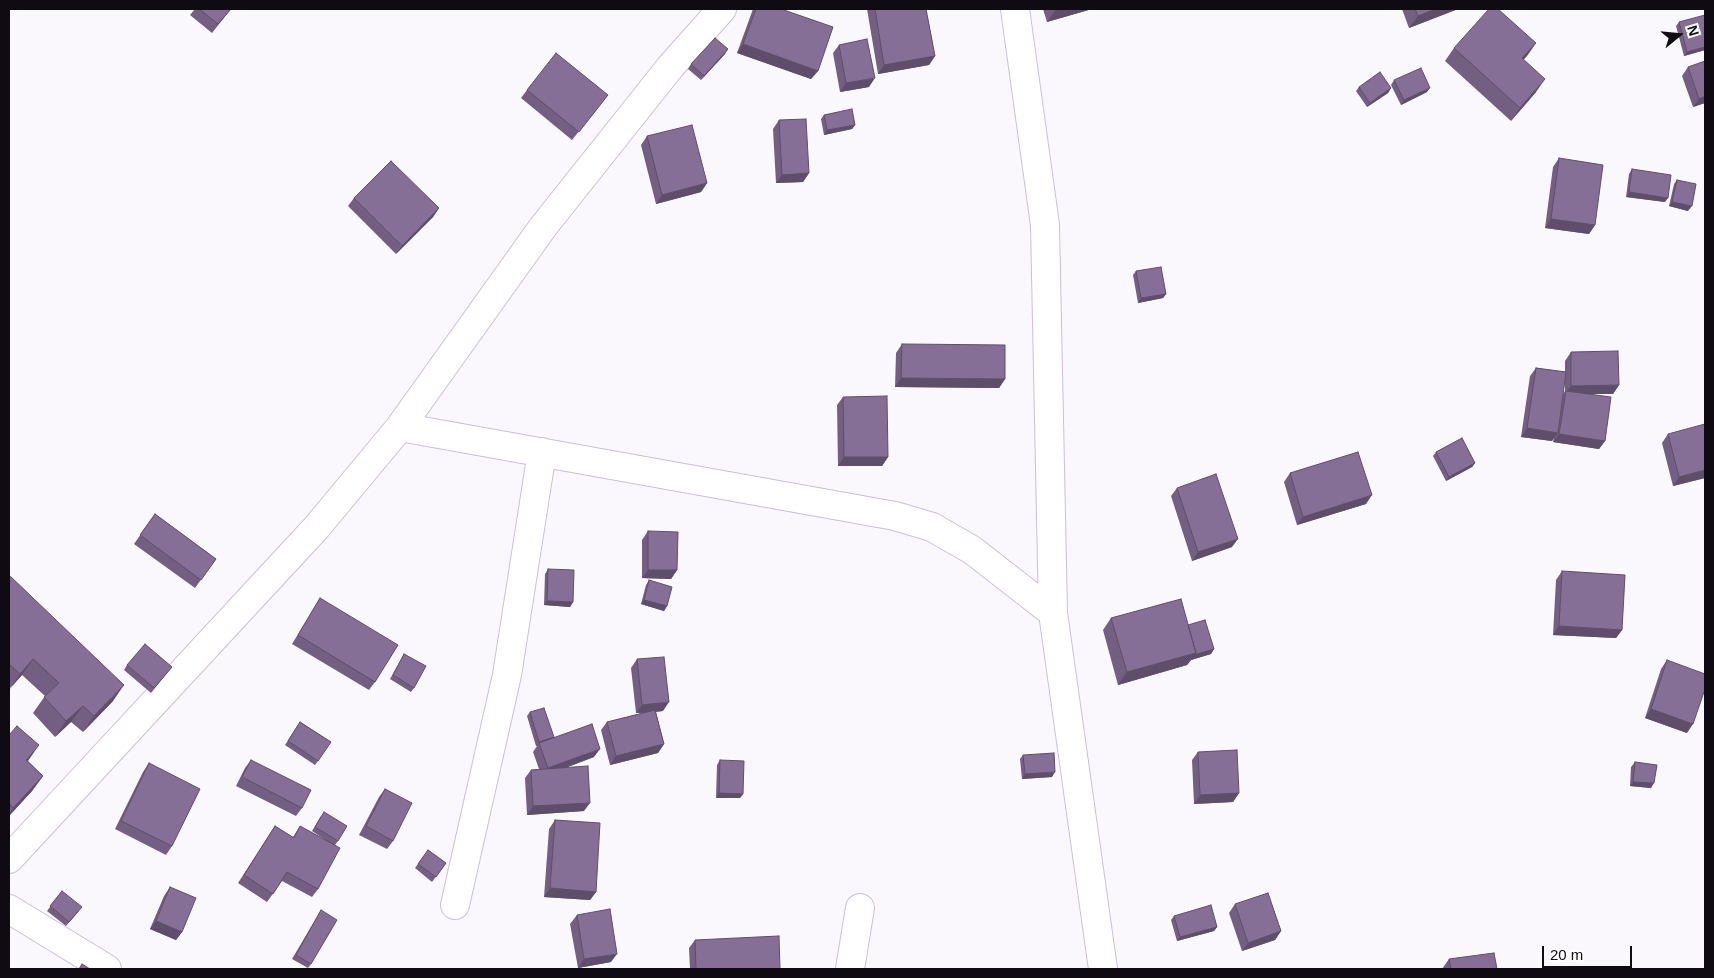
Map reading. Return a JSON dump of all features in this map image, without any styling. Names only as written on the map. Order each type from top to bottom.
[{"type":"street","points":[[9,859],[316,528],[400,427],[543,227],[671,66],[722,9]]},
{"type":"street","points":[[1015,9],[1045,225],[1053,613],[1103,969]]},
{"type":"street","points":[[400,427],[895,516],[932,527],[972,550],[1053,613]]},
{"type":"street","points":[[455,905],[507,676],[542,452]]},
{"type":"street","points":[[9,908],[107,969]]},
{"type":"street","points":[[850,969],[860,908]]},
{"type":"building","points":[[199,9],[231,9],[218,24]]},
{"type":"building","points":[[756,9],[781,9],[833,27],[818,71],[743,44]]},
{"type":"building","points":[[875,9],[926,9],[935,56],[884,65]]},
{"type":"building","points":[[1415,9],[1436,9],[1418,16]]},
{"type":"building","points":[[1489,9],[1498,9],[1536,43],[1522,58],[1545,79],[1520,108],[1454,48]]},
{"type":"building","points":[[1705,15],[1705,47],[1687,52],[1679,22]]},
{"type":"building","points":[[715,38],[728,49],[704,76],[691,64]]},
{"type":"building","points":[[867,39],[875,78],[846,83],[839,45]]},
{"type":"building","points":[[556,53],[608,95],[579,132],[527,90]]},
{"type":"building","points":[[1705,61],[1705,96],[1699,99],[1688,67]]},
{"type":"building","points":[[1421,68],[1430,88],[1404,100],[1394,80]]},
{"type":"building","points":[[1380,72],[1391,88],[1370,103],[1359,87]]},
{"type":"building","points":[[852,109],[855,125],[827,130],[824,115]]},
{"type":"building","points":[[806,119],[809,173],[782,175],[779,120]]},
{"type":"building","points":[[692,125],[707,183],[662,195],[647,136]]},
{"type":"building","points":[[1559,158],[1603,165],[1595,225],[1551,219]]},
{"type":"building","points":[[391,161],[439,208],[402,246],[354,198]]},
{"type":"building","points":[[1632,169],[1671,175],[1668,198],[1629,192]]},
{"type":"building","points":[[1677,180],[1696,184],[1692,206],[1672,202]]},
{"type":"building","points":[[1161,267],[1166,294],[1141,298],[1136,271]]},
{"type":"building","points":[[902,344],[1005,345],[1005,379],[901,378]]},
{"type":"building","points":[[1618,351],[1619,385],[1571,386],[1571,352]]},
{"type":"building","points":[[1536,368],[1566,372],[1558,433],[1527,428]]},
{"type":"building","points":[[1566,391],[1611,397],[1605,441],[1559,434]]},
{"type":"building","points":[[887,396],[888,457],[844,457],[843,397]]},
{"type":"building","points":[[1705,424],[1705,470],[1679,477],[1668,434]]},
{"type":"building","points":[[1462,438],[1475,463],[1449,477],[1436,452]]},
{"type":"building","points":[[1358,452],[1372,495],[1303,517],[1290,473]]},
{"type":"building","points":[[1216,474],[1238,539],[1198,552],[1177,488]]},
{"type":"building","points":[[155,514],[216,559],[201,580],[140,535]]},
{"type":"building","points":[[648,531],[678,532],[677,570],[648,570]]},
{"type":"building","points":[[548,569],[574,570],[573,602],[547,601]]},
{"type":"building","points":[[1562,571],[1625,575],[1622,630],[1559,626]]},
{"type":"building","points":[[9,575],[124,685],[94,716],[83,706],[66,721],[44,697],[59,683],[33,659],[20,674],[9,664]]},
{"type":"building","points":[[649,580],[672,587],[667,606],[644,600]]},
{"type":"building","points":[[320,598],[398,645],[375,682],[298,635]]},
{"type":"building","points":[[1181,599],[1196,653],[1127,672],[1111,618]]},
{"type":"building","points":[[1205,620],[1214,649],[1194,655],[1196,653],[1188,625]]},
{"type":"building","points":[[145,644],[172,667],[154,688],[127,665]]},
{"type":"building","points":[[404,654],[426,666],[414,688],[393,675]]},
{"type":"building","points":[[664,657],[669,702],[642,705],[637,659]]},
{"type":"building","points":[[1667,660],[1705,674],[1705,689],[1693,724],[1651,709]]},
{"type":"building","points":[[544,708],[554,737],[539,742],[530,712]]},
{"type":"building","points":[[655,710],[664,744],[616,756],[607,722]]},
{"type":"building","points":[[300,722],[331,742],[318,761],[288,741]]},
{"type":"building","points":[[592,724],[600,749],[548,768],[539,743]]},
{"type":"building","points":[[17,726],[39,745],[26,760],[43,776],[13,808],[9,803],[9,735]]},
{"type":"building","points":[[1237,750],[1239,793],[1200,795],[1198,752]]},
{"type":"building","points":[[1054,753],[1055,772],[1025,774],[1023,755]]},
{"type":"building","points":[[251,760],[311,790],[302,808],[242,777]]},
{"type":"building","points":[[720,760],[744,761],[743,794],[719,793]]},
{"type":"building","points":[[1635,762],[1657,765],[1654,783],[1633,782]]},
{"type":"building","points":[[149,763],[200,789],[172,846],[121,821]]},
{"type":"building","points":[[588,766],[590,803],[533,806],[531,770]]},
{"type":"building","points":[[385,789],[412,803],[393,841],[366,826]]},
{"type":"building","points":[[324,812],[347,826],[338,841],[315,827]]},
{"type":"building","points":[[555,820],[600,823],[596,892],[550,888]]},
{"type":"building","points":[[275,826],[294,838],[300,826],[340,848],[318,889],[287,872],[273,894],[244,875]]},
{"type":"building","points":[[428,850],[446,863],[436,877],[418,864]]},
{"type":"building","points":[[170,887],[196,898],[182,932],[156,921]]},
{"type":"building","points":[[62,891],[82,907],[69,922],[50,906]]},
{"type":"building","points":[[1268,893],[1281,931],[1248,943],[1235,904]]},
{"type":"building","points":[[1211,905],[1217,927],[1180,937],[1174,916]]},
{"type":"building","points":[[610,909],[617,954],[584,959],[577,915]]},
{"type":"building","points":[[321,910],[337,920],[311,964],[296,955]]},
{"type":"building","points":[[779,936],[780,969],[696,969],[695,940]]},
{"type":"building","points":[[1494,953],[1497,969],[1451,969],[1449,959]]},
{"type":"building","points":[[82,964],[90,969],[79,969]]}]
